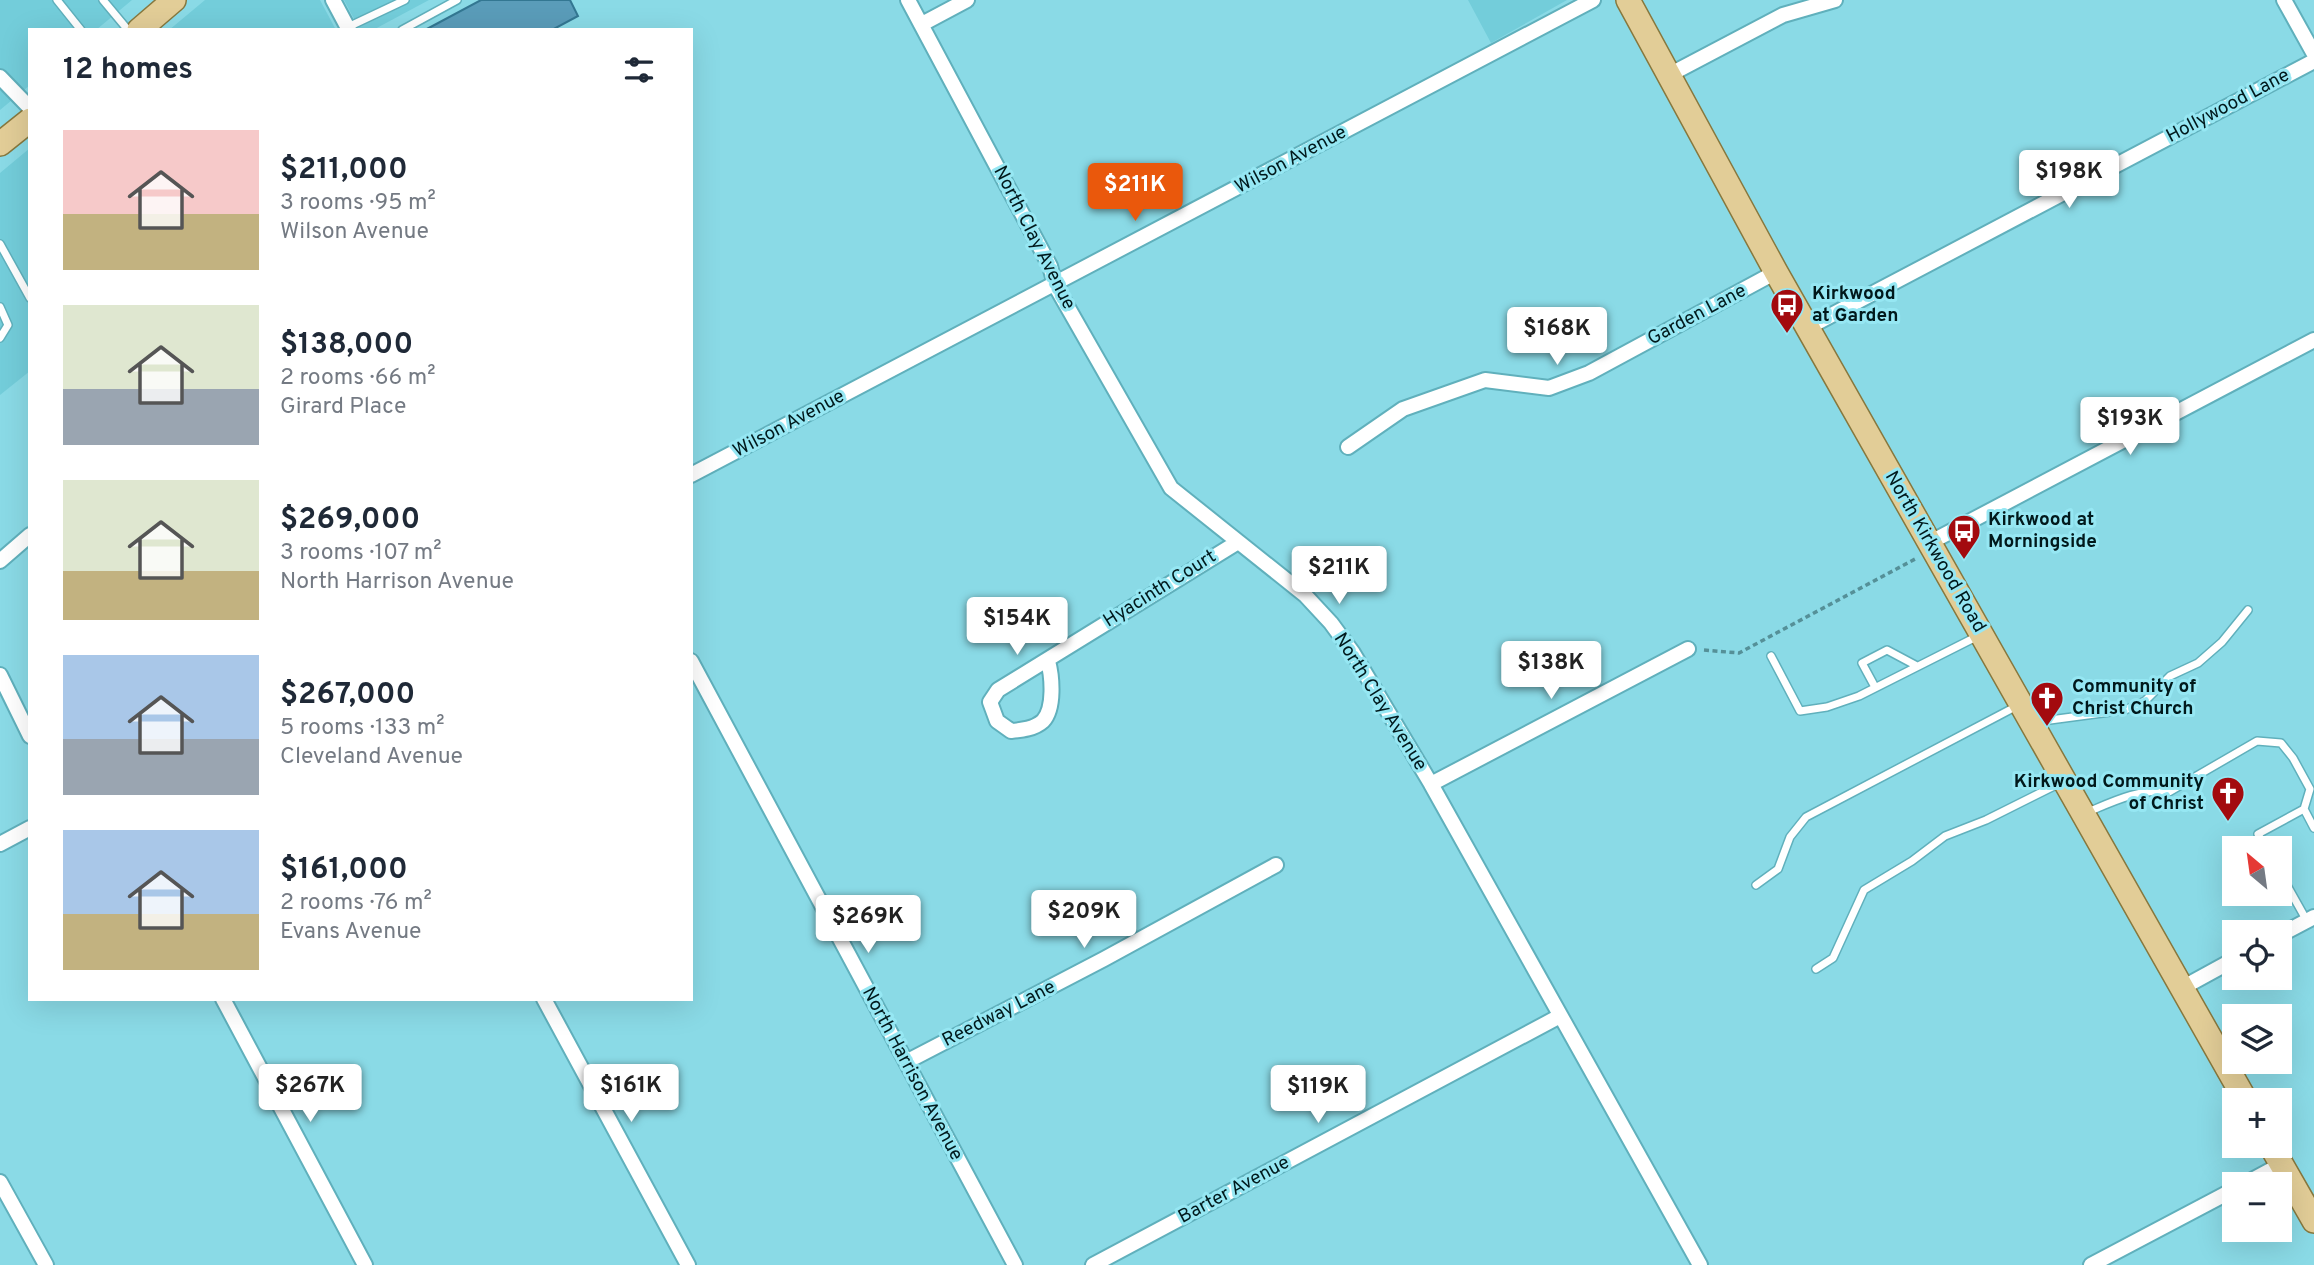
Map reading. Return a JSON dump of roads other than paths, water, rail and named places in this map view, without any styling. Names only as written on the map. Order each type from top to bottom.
[{"type":"main road","points":[[150,26],[174,0]]},
{"type":"main road","name":"North Kirkwood Road","points":[[1628,0],[1807,328],[2239,1088]]},
{"type":"main road","points":[[0,144],[28,122]]},
{"type":"main road","points":[[2279,1158],[2314,1221]]},
{"type":"street","points":[[333,0],[348,28]]},
{"type":"street","name":"North Clay Avenue","points":[[908,0],[1050,266],[1055,285],[1171,488],[1305,595],[1331,623],[1353,653],[1432,784],[1700,1265]]},
{"type":"street","points":[[922,24],[967,0]]},
{"type":"street","name":"Wilson Avenue","points":[[693,474],[1593,0]]},
{"type":"street","points":[[1783,15],[1800,0]]},
{"type":"street","points":[[1669,75],[1783,15],[1835,0]]},
{"type":"street","points":[[2284,0],[2314,54]]},
{"type":"street","name":"Hollywood Lane","points":[[1807,328],[2314,61]]},
{"type":"street","points":[[0,77],[28,106]]},
{"type":"street","name":"Garden Lane","points":[[1348,447],[1403,409],[1485,380],[1549,388],[1589,373],[1776,272]]},
{"type":"street","points":[[1931,547],[2314,340]]},
{"type":"street","points":[[0,561],[28,537]]},
{"type":"street","name":"Hyacinth Court","points":[[1048,661],[1052,674],[1050,705],[1044,720],[1030,729],[1011,731],[997,721],[990,702],[998,690],[1238,542]]},
{"type":"street","points":[[1432,784],[1688,649]]},
{"type":"street","name":"North Harrison Avenue","points":[[693,665],[1015,1265]]},
{"type":"street","points":[[0,675],[28,732]]},
{"type":"street","points":[[0,844],[28,829]]},
{"type":"street","name":"Reedway Lane","points":[[906,1062],[1104,959],[1276,865]]},
{"type":"street","points":[[2292,929],[2311,919]]},
{"type":"street","points":[[2182,988],[2222,966]]},
{"type":"street","points":[[224,1001],[365,1265]]},
{"type":"street","points":[[545,1001],[688,1265]]},
{"type":"street","name":"Barter Avenue","points":[[1093,1265],[1560,1016]]},
{"type":"street","points":[[2258,1172],[2274,1158]]},
{"type":"street","points":[[0,1182],[46,1265]]},
{"type":"street","points":[[2091,1265],[2222,1196]]},
{"type":"lane","points":[[57,0],[78,28]]},
{"type":"lane","points":[[103,0],[126,28]]},
{"type":"lane","points":[[348,28],[405,0]]},
{"type":"lane","points":[[406,28],[457,0]]},
{"type":"lane","points":[[0,244],[28,294]]},
{"type":"lane","points":[[0,307],[8,325],[0,338]]},
{"type":"lane","points":[[1756,885],[1778,869],[1790,837],[1806,817],[2025,713],[2125,710],[2145,701],[2170,676],[2198,663],[2222,642],[2248,610]]},
{"type":"lane","points":[[1771,656],[1800,711],[1827,707],[1859,696],[1982,634]]},
{"type":"lane","points":[[1875,687],[1862,663],[1887,650],[1917,666]]},
{"type":"lane","points":[[2083,814],[2124,797],[2155,790],[2169,792],[2257,741],[2281,743],[2293,758],[2310,789],[2304,809],[2314,828]]},
{"type":"lane","points":[[1816,969],[1833,958],[1864,890],[1912,861],[1945,836],[1986,820],[2064,781]]},
{"type":"lane","points":[[2259,836],[2258,834],[2304,809]]},
{"type":"lane","points":[[2292,891],[2311,919]]},
{"type":"place","name":"Kirkwood at Garden","points":[[1787,335]]},
{"type":"place","name":"Kirkwood at Morningside","points":[[1964,561]]},
{"type":"place","name":"Community of Christ Church","points":[[2047,728]]},
{"type":"place","name":"Kirkwood Community of Christ","points":[[2228,823]]}]
